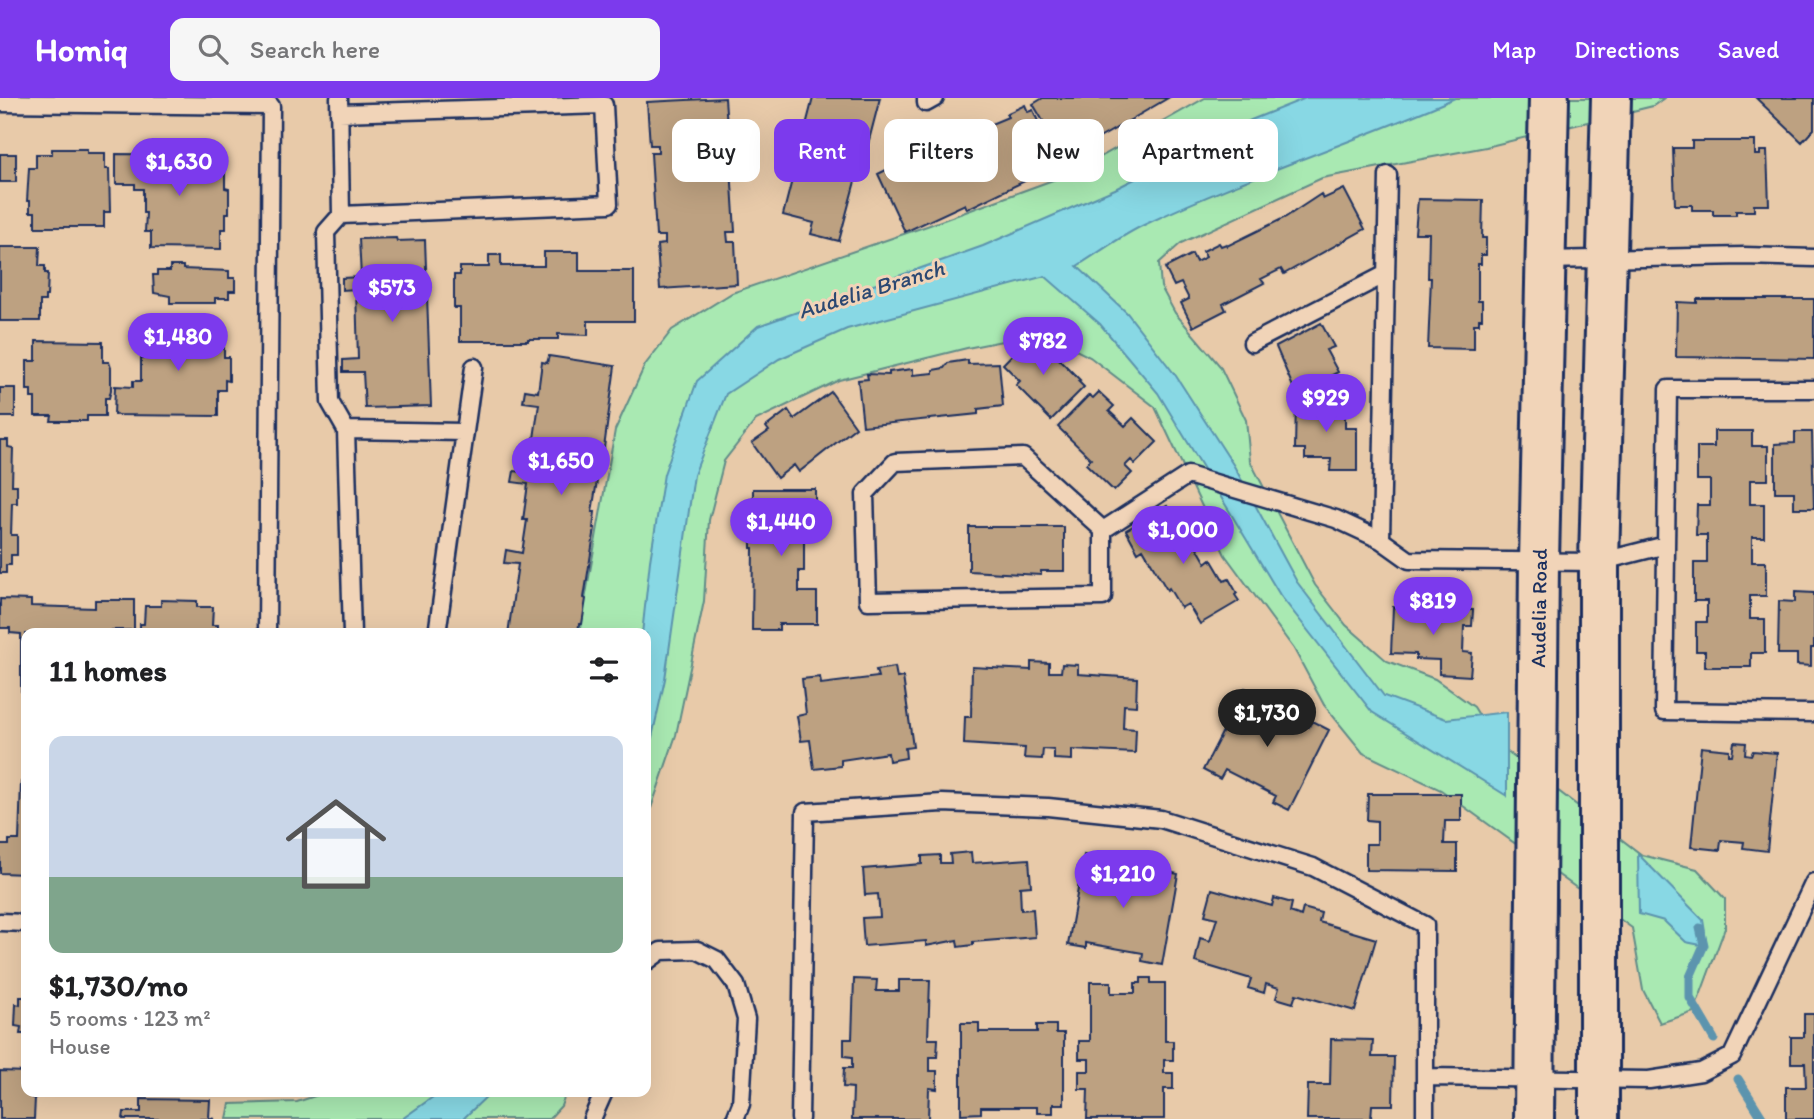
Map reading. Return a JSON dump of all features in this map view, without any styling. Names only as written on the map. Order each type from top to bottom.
[{"type":"main road","points":[[1600,1119],[1599,562],[1611,102]]},
{"type":"main road","name":"Audelia Road","points":[[1534,1119],[1539,562],[1549,109]]},
{"type":"lane","points":[[926,98],[926,103],[936,98]]},
{"type":"lane","points":[[0,103],[271,102],[267,628]]},
{"type":"lane","points":[[341,215],[609,204],[604,105],[339,105],[341,215],[326,232],[330,402],[346,430],[352,628]]},
{"type":"lane","points":[[1381,540],[1388,176]]},
{"type":"lane","points":[[1544,260],[1606,257],[1814,258]]},
{"type":"lane","points":[[1252,343],[1386,274]]},
{"type":"lane","points":[[438,628],[474,367]]},
{"type":"lane","points":[[1814,389],[1668,389],[1664,712],[1814,713]]},
{"type":"lane","points":[[346,430],[464,432]]},
{"type":"lane","points":[[1023,457],[1103,530],[1103,597],[868,601],[865,494],[895,462],[1023,457]]},
{"type":"lane","points":[[1103,530],[1188,475],[1336,519],[1381,540],[1409,560],[1599,562],[1666,545]]},
{"type":"lane","points":[[800,1119],[805,812],[942,803],[1048,807],[1161,819],[1312,867],[1425,926],[1424,1119]]},
{"type":"lane","points":[[1426,1077],[1600,1081],[1649,1080],[1702,1072],[1732,1056],[1814,882]]},
{"type":"lane","points":[[0,922],[21,923]]},
{"type":"lane","points":[[651,958],[661,951],[697,950],[717,960],[736,985],[746,1019],[741,1104],[735,1119]]},
{"type":"lane","points":[[592,1119],[602,1097]]},
{"type":"green space","points":[[1205,98],[1664,98],[1653,106],[1486,147],[1322,178],[1181,243],[1159,263],[1161,287],[1175,313],[1220,366],[1246,420],[1250,461],[1315,585],[1346,625],[1387,661],[1435,679],[1474,707],[1497,744],[1642,855],[1697,869],[1725,899],[1725,928],[1694,1012],[1660,1023],[1643,990],[1632,928],[1441,790],[1363,753],[1324,705],[1294,649],[1225,555],[1155,407],[1090,357],[1042,333],[967,348],[839,380],[756,420],[724,461],[709,520],[704,601],[676,735],[651,808],[651,628],[580,628],[615,430],[645,365],[672,330],[732,293],[1047,182],[1104,182],[1104,155],[1118,147],[1118,182],[1278,182],[1278,119],[1168,119]]},
{"type":"green space","points":[[312,1097],[564,1097],[561,1106],[549,1119],[227,1119],[230,1104],[297,1102]]},
{"type":"water","points":[[1306,98],[1455,98],[1278,168],[1278,119],[1254,119]]},
{"type":"water","name":"Audelia Branch","points":[[1129,182],[1244,182],[1128,233],[1077,266],[1127,313],[1176,376],[1234,466],[1297,582],[1384,696],[1446,719],[1507,712],[1507,796],[1372,712],[1280,595],[1158,393],[1100,324],[1045,276],[847,329],[779,359],[726,394],[694,475],[665,679],[651,742],[651,628],[643,628],[650,561],[664,474],[697,381],[758,326],[983,246]]},
{"type":"water","points":[[1638,854],[1703,920],[1705,932],[1701,945],[1686,942],[1664,921],[1639,914]]},
{"type":"water","points":[[433,1097],[486,1097],[463,1119],[402,1119]]},
{"type":"building","points":[[725,98],[726,119],[672,119],[672,182],[732,182],[735,232],[727,232],[728,242],[735,242],[737,284],[660,289],[657,245],[665,244],[665,236],[656,236],[651,153],[658,153],[658,145],[650,145],[647,102]]},
{"type":"building","points":[[813,98],[880,98],[870,136],[870,119],[808,119]]},
{"type":"building","points":[[1043,98],[1168,98],[1132,119],[1118,119],[1118,127],[1104,135],[1104,119],[1042,119],[1033,104]]},
{"type":"building","points":[[1756,98],[1814,98],[1814,129],[1802,142]]},
{"type":"building","points":[[1025,105],[1028,112],[1033,110],[1037,119],[1012,119],[1012,182],[1023,182],[967,209],[965,204],[905,232],[878,174],[884,171],[884,182],[998,182],[998,121],[1008,117],[1006,114]]},
{"type":"building","points":[[1692,141],[1755,141],[1755,155],[1760,155],[1760,151],[1767,151],[1769,205],[1754,205],[1754,211],[1736,211],[1736,215],[1713,215],[1713,210],[1692,210],[1692,205],[1675,205],[1673,148],[1692,148]]},
{"type":"building","points":[[52,149],[87,149],[87,153],[105,153],[105,169],[109,169],[110,212],[104,212],[104,227],[35,227],[35,212],[30,212],[30,201],[27,201],[29,168],[36,168],[36,154],[52,154]]},
{"type":"building","points":[[0,154],[16,154],[16,182],[0,182]]},
{"type":"building","points":[[116,154],[219,155],[219,172],[225,172],[225,188],[229,189],[229,213],[226,213],[226,229],[221,229],[221,249],[151,248],[151,232],[145,232],[143,189],[135,189],[135,184],[116,184]]},
{"type":"building","points":[[791,182],[855,182],[839,241],[811,234],[814,223],[783,215]]},
{"type":"building","points":[[1344,189],[1365,229],[1284,274],[1281,269],[1261,279],[1264,283],[1223,304],[1226,310],[1193,327],[1181,303],[1189,299],[1181,283],[1174,286],[1165,268],[1192,254],[1196,262],[1206,257],[1203,251],[1219,243],[1221,246],[1227,246],[1286,217],[1321,194],[1323,199]]},
{"type":"building","points":[[1418,199],[1483,200],[1482,238],[1486,238],[1486,255],[1481,255],[1481,264],[1478,264],[1478,301],[1482,301],[1482,319],[1479,319],[1479,324],[1474,324],[1474,349],[1428,348],[1431,278],[1428,278],[1429,233],[1415,233]]},
{"type":"building","points":[[396,238],[397,241],[425,240],[431,406],[365,408],[363,372],[343,372],[343,360],[358,359],[356,289],[342,290],[342,278],[361,277],[359,239]]},
{"type":"building","points":[[0,247],[40,247],[39,266],[45,266],[45,273],[48,273],[47,296],[45,301],[40,301],[40,321],[0,321]]},
{"type":"building","points":[[544,252],[579,252],[579,271],[634,271],[634,321],[588,321],[588,335],[558,334],[558,339],[460,341],[460,308],[454,308],[454,275],[460,275],[460,267],[489,267],[489,255],[501,255],[501,266],[544,266]]},
{"type":"building","points":[[170,266],[229,271],[229,278],[235,278],[235,291],[229,291],[229,298],[215,298],[215,303],[170,303],[170,296],[154,293],[153,275],[157,275],[157,271],[170,271]]},
{"type":"building","points":[[1697,299],[1814,299],[1814,359],[1676,357],[1677,302],[1697,303]]},
{"type":"building","points":[[151,321],[220,322],[219,348],[224,348],[224,357],[229,357],[229,381],[225,380],[225,390],[218,390],[218,416],[114,415],[115,386],[133,387],[133,381],[141,381],[141,358],[145,358],[145,347],[151,347]]},
{"type":"building","points":[[1321,323],[1334,347],[1326,350],[1338,372],[1296,394],[1276,347]]},
{"type":"building","points":[[1033,333],[1084,387],[1051,420],[1016,385],[1020,381],[1003,364]]},
{"type":"building","points":[[36,341],[103,342],[103,362],[109,362],[111,368],[111,390],[109,398],[105,398],[105,416],[87,416],[87,421],[51,421],[52,416],[35,416],[35,398],[31,398],[31,390],[27,390],[27,361],[36,361]]},
{"type":"building","points":[[549,356],[615,366],[602,463],[600,462],[592,512],[595,512],[595,528],[584,598],[586,599],[582,624],[579,624],[579,628],[509,628],[518,564],[504,563],[506,550],[522,553],[527,520],[523,520],[528,484],[512,482],[514,471],[529,473],[539,404],[523,402],[525,390],[538,392],[542,362],[547,363]]},
{"type":"building","points":[[968,360],[968,364],[999,363],[1003,406],[978,409],[978,414],[863,426],[858,380],[868,379],[867,374],[889,375],[889,372],[913,369],[913,375],[933,373],[933,370],[944,368],[948,363]]},
{"type":"building","points":[[0,388],[15,388],[15,417],[0,417]]},
{"type":"building","points":[[831,392],[856,427],[799,472],[794,465],[777,478],[752,443],[769,431],[766,427],[788,410],[794,419]]},
{"type":"building","points":[[1099,392],[1114,406],[1109,411],[1125,426],[1133,418],[1157,442],[1135,464],[1131,460],[1125,466],[1132,473],[1114,491],[1086,464],[1091,459],[1058,427],[1089,395],[1093,398]]},
{"type":"building","points":[[1296,401],[1345,402],[1345,428],[1357,428],[1357,471],[1330,471],[1331,459],[1305,459],[1305,449],[1295,449]]},
{"type":"building","points":[[1714,431],[1752,431],[1752,446],[1768,446],[1768,480],[1750,480],[1750,504],[1764,504],[1764,537],[1752,537],[1752,562],[1766,562],[1766,596],[1750,596],[1750,619],[1765,619],[1765,653],[1751,653],[1751,667],[1705,667],[1705,651],[1696,651],[1696,622],[1707,622],[1707,601],[1694,601],[1694,563],[1707,563],[1707,535],[1696,535],[1697,505],[1710,505],[1710,480],[1697,480],[1697,447],[1714,447]]},
{"type":"building","points":[[1795,432],[1812,432],[1814,508],[1794,508],[1794,492],[1775,492],[1775,444],[1795,443]]},
{"type":"building","points":[[0,440],[8,440],[8,447],[13,448],[12,485],[17,485],[17,503],[12,503],[11,535],[17,535],[17,555],[11,555],[11,565],[6,565],[6,573],[0,573]]},
{"type":"building","points":[[753,489],[815,489],[815,524],[804,524],[804,571],[799,571],[799,592],[817,592],[817,624],[779,624],[779,630],[752,630]]},
{"type":"building","points":[[1167,506],[1178,526],[1183,523],[1206,563],[1211,559],[1224,581],[1229,579],[1237,593],[1235,595],[1239,601],[1200,624],[1188,604],[1181,608],[1143,549],[1138,552],[1126,530]]},
{"type":"building","points":[[969,527],[1064,527],[1064,571],[1041,571],[1041,575],[969,571]]},
{"type":"building","points":[[1795,592],[1814,593],[1814,648],[1811,648],[1811,666],[1797,665],[1797,654],[1778,654],[1779,601],[1795,602]]},
{"type":"building","points":[[0,599],[31,600],[31,606],[95,608],[95,600],[134,600],[134,628],[21,628],[21,634],[10,633],[10,628],[0,628]]},
{"type":"building","points":[[161,600],[197,601],[197,607],[213,607],[212,625],[218,625],[218,628],[140,628],[140,624],[144,624],[145,606],[161,606]]},
{"type":"building","points":[[1393,607],[1473,610],[1472,626],[1464,626],[1463,652],[1472,653],[1470,676],[1439,674],[1439,660],[1416,659],[1416,654],[1391,653]]},
{"type":"building","points":[[1031,662],[1049,663],[1049,672],[1061,672],[1062,664],[1078,665],[1078,674],[1137,678],[1136,706],[1124,705],[1123,728],[1136,729],[1135,753],[1072,750],[1072,760],[1054,759],[1054,750],[1043,749],[1042,759],[1024,758],[1025,748],[964,744],[965,717],[971,717],[972,667],[1031,670]]},
{"type":"building","points":[[895,667],[897,678],[903,677],[913,747],[905,748],[906,758],[889,761],[888,753],[841,760],[841,766],[814,769],[810,740],[801,741],[797,716],[806,714],[802,679],[820,677],[821,684],[878,677],[876,670]]},
{"type":"building","points":[[1245,688],[1262,697],[1259,701],[1309,727],[1312,721],[1329,730],[1289,810],[1273,802],[1276,796],[1225,770],[1220,779],[1203,770]]},
{"type":"building","points":[[1734,742],[1746,743],[1745,754],[1751,755],[1753,751],[1777,753],[1767,851],[1743,848],[1744,842],[1721,840],[1720,850],[1691,847],[1701,747],[1729,750],[1729,755],[1732,755]]},
{"type":"building","points":[[21,782],[21,874],[0,873],[0,845],[9,845],[9,840],[19,840]]},
{"type":"building","points":[[1368,794],[1461,794],[1461,821],[1445,821],[1444,844],[1457,844],[1457,871],[1366,870],[1366,844],[1377,844],[1377,821],[1367,820]]},
{"type":"building","points":[[971,852],[972,863],[1029,859],[1031,886],[1020,887],[1021,910],[1033,909],[1035,937],[973,942],[973,945],[958,947],[957,940],[926,946],[926,941],[864,946],[862,918],[880,917],[878,894],[865,895],[863,869],[922,864],[922,856],[940,855],[940,863],[951,863],[950,854]]},
{"type":"building","points":[[1084,855],[1103,859],[1102,866],[1158,876],[1159,870],[1178,874],[1162,965],[1142,961],[1143,953],[1086,943],[1086,948],[1068,945]]},
{"type":"building","points":[[1212,889],[1272,906],[1274,898],[1292,903],[1290,912],[1301,916],[1303,908],[1321,913],[1319,922],[1376,939],[1355,1011],[1296,994],[1293,1003],[1276,998],[1279,988],[1266,984],[1264,993],[1248,988],[1251,979],[1195,962],[1200,938],[1210,941],[1217,918],[1205,915]]},
{"type":"building","points":[[1141,978],[1151,978],[1151,983],[1165,983],[1165,1041],[1173,1041],[1173,1060],[1164,1060],[1164,1073],[1173,1073],[1173,1089],[1164,1089],[1164,1119],[1087,1119],[1088,1089],[1079,1089],[1079,1071],[1089,1071],[1089,1059],[1079,1059],[1079,1041],[1090,1041],[1090,982],[1111,982],[1111,993],[1135,993],[1135,983],[1141,983]]},
{"type":"building","points":[[854,979],[877,980],[876,991],[899,991],[899,980],[930,980],[928,1039],[938,1039],[937,1057],[930,1057],[930,1071],[937,1071],[937,1089],[929,1088],[928,1119],[852,1119],[853,1088],[843,1087],[844,1068],[852,1068],[852,1057],[844,1056],[844,1039],[852,1039]]},
{"type":"building","points":[[20,997],[21,1027],[15,1026],[16,1004],[20,1005]]},
{"type":"building","points":[[1804,1014],[1814,1014],[1814,1119],[1786,1119],[1786,1087],[1806,1087],[1805,1063],[1791,1063],[1791,1037],[1804,1037]]},
{"type":"building","points":[[961,1023],[979,1023],[979,1032],[1037,1032],[1037,1025],[1056,1025],[1056,1033],[1064,1033],[1064,1104],[1053,1104],[1053,1113],[1037,1113],[1037,1107],[981,1107],[981,1113],[961,1114]]},
{"type":"building","points":[[1331,1039],[1373,1040],[1372,1057],[1394,1057],[1393,1105],[1372,1105],[1371,1119],[1307,1119],[1308,1085],[1330,1085]]},
{"type":"building","points":[[0,1071],[21,1072],[21,1097],[35,1098],[34,1119],[0,1119]]},
{"type":"building","points":[[141,1099],[210,1100],[209,1118],[215,1119],[123,1119],[124,1112],[141,1112]]},
{"type":"waterway","points":[[1700,928],[1704,945],[1690,977],[1690,998],[1714,1039]]},
{"type":"waterway","points":[[1738,1079],[1763,1119]]}]
